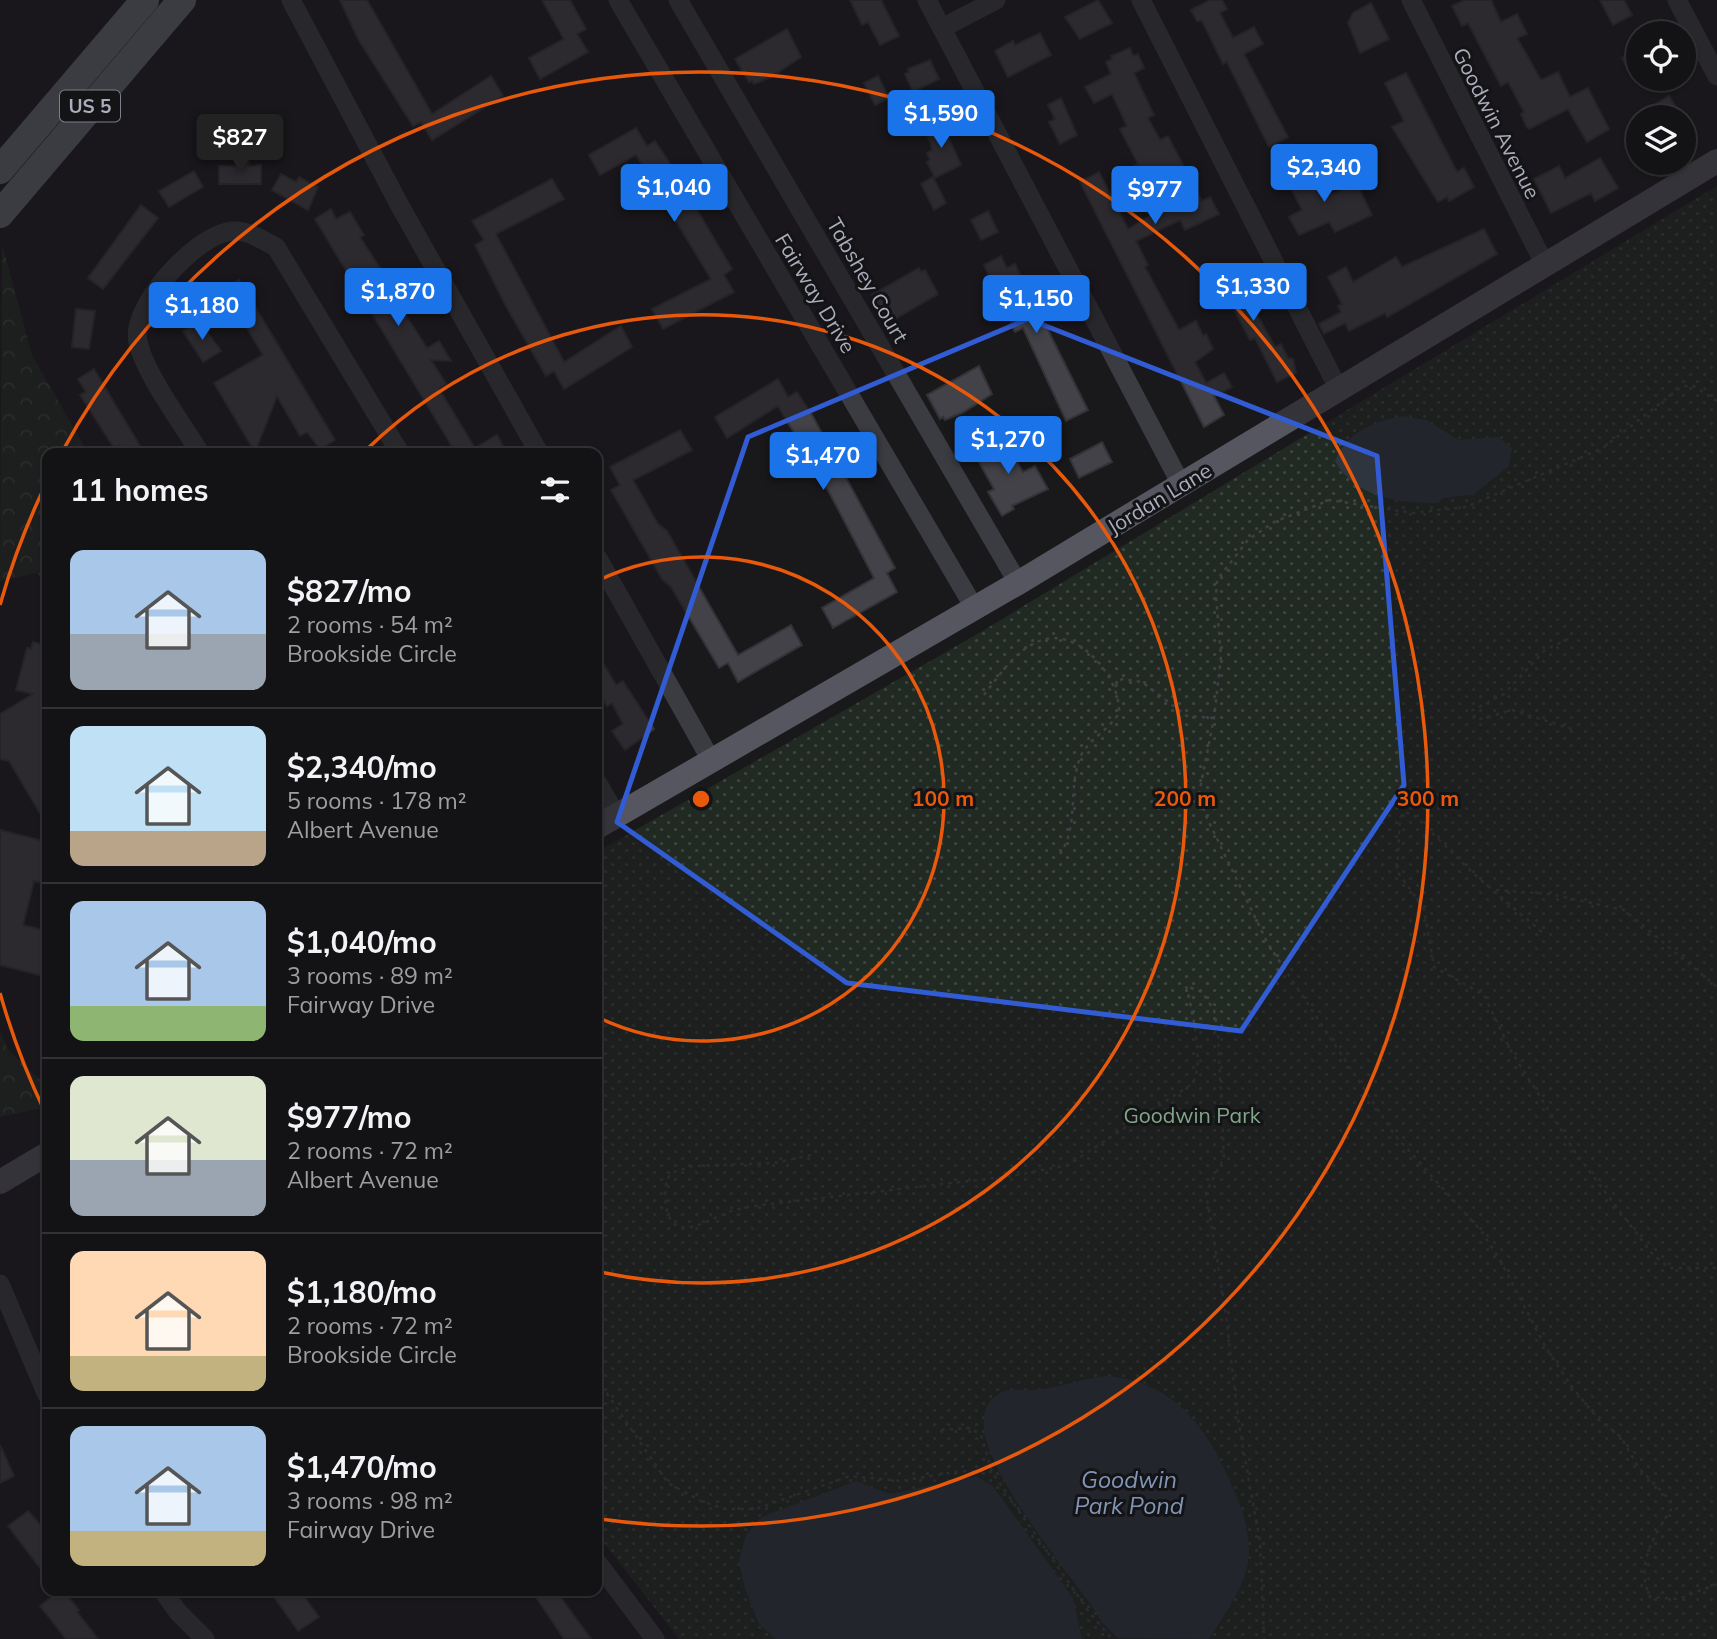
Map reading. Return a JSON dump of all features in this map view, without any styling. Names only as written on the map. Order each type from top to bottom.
[{"type":"highway","name":"US 5","points":[[0,170],[145,0]]},
{"type":"highway","name":"US 5","points":[[0,214],[182,0]]},
{"type":"main road","name":"Jordan Lane","points":[[607,821],[975,609],[1717,161]]},
{"type":"main road","points":[[0,1182],[42,1157]]},
{"type":"street","points":[[291,0],[400,206],[536,448]]},
{"type":"street","name":"Fairway Drive","points":[[618,0],[975,609]]},
{"type":"street","name":"Tabshey Court","points":[[678,0],[1018,583]]},
{"type":"street","points":[[927,0],[1181,485]]},
{"type":"street","points":[[942,28],[996,0]]},
{"type":"street","points":[[1141,0],[1339,390]]},
{"type":"street","name":"Goodwin Avenue","points":[[1411,0],[1545,265]]},
{"type":"street","points":[[1677,0],[1717,76]]},
{"type":"street","points":[[197,448],[144,359],[137,339],[139,318],[176,265],[200,245],[227,231],[251,234],[276,247],[397,448]]},
{"type":"street","points":[[602,565],[710,760]]},
{"type":"street","points":[[602,802],[607,821]]},
{"type":"street","points":[[0,1284],[42,1383]]},
{"type":"street","points":[[602,1569],[655,1639]]},
{"type":"street","points":[[167,1596],[178,1612],[205,1639]]},
{"type":"path","points":[[1717,401],[1692,385],[1681,387],[1602,448],[1466,507],[1413,513],[1338,500],[1321,503],[1267,526],[1237,551],[1217,580],[1221,657],[1214,718],[1199,794],[1200,803],[1268,944],[1394,1134],[1482,1232],[1500,1260],[1546,1348],[1572,1387],[1600,1421],[1621,1437],[1638,1467],[1670,1498],[1671,1508],[1645,1558],[1644,1574],[1650,1597],[1678,1599],[1717,1584]]},
{"type":"path","points":[[1572,637],[1545,650],[1504,694],[1471,711],[1477,720],[1512,710],[1572,729]]},
{"type":"path","points":[[984,695],[1018,655],[1046,639],[1066,640],[1089,655],[1105,670],[1115,687],[1119,713],[1106,731],[1081,755],[1067,841],[1060,854]]},
{"type":"path","points":[[1115,687],[1122,679],[1142,682],[1187,716],[1214,718]]},
{"type":"path","points":[[1542,932],[1496,890],[1475,875],[1414,815],[1404,812],[1400,818],[1396,871],[1424,909],[1434,967],[1484,995],[1511,1051],[1577,1155],[1653,1255],[1670,1268],[1706,1265],[1717,1268]]},
{"type":"path","points":[[1496,890],[1550,894],[1624,910],[1717,988]]},
{"type":"path","points":[[811,1155],[775,1163],[692,1166],[671,1173],[665,1192],[668,1218],[678,1227],[687,1228],[734,1210],[1012,1176],[1073,1163],[1192,1084],[1198,1074],[1198,1057],[1186,986],[1202,992],[1214,1010],[1218,1034],[1224,1158],[1208,1182],[1207,1204],[1226,1308],[1239,1425],[1260,1542],[1264,1639]]},
{"type":"path","points":[[602,1386],[668,1483],[693,1497],[725,1509],[756,1510],[850,1476],[901,1481],[961,1471],[992,1472]]},
{"type":"path","points":[[941,1430],[976,1429],[985,1443],[992,1472],[1089,1612],[1112,1639]]},
{"type":"highlighted area","points":[[1028,319],[1377,456],[1404,785],[1241,1031],[847,983],[617,822],[748,437]]},
{"type":"green space","name":"Goodwin Park","points":[[1717,186],[1717,1639],[679,1639],[602,1540],[602,849],[979,633]]},
{"type":"green space","points":[[2,244],[32,355],[85,448],[42,448],[42,577],[36,573],[0,581]]},
{"type":"green space","points":[[0,1032],[9,1051],[42,1081],[42,1108],[0,1117]]},
{"type":"water","points":[[1404,416],[1426,420],[1459,440],[1498,437],[1512,448],[1509,466],[1473,495],[1443,498],[1437,503],[1408,502],[1366,491],[1354,483],[1335,461],[1340,451],[1354,435],[1372,425]]},
{"type":"water","name":"Goodwin Park Pond","points":[[1105,1376],[1130,1380],[1152,1388],[1187,1413],[1213,1448],[1238,1499],[1248,1538],[1247,1568],[1236,1596],[1209,1639],[1118,1638],[1102,1622],[1021,1509],[1001,1475],[987,1443],[984,1416],[995,1396],[1000,1393],[1050,1388]]},
{"type":"water","name":"Goodwin Park Pond","points":[[976,1476],[993,1486],[1073,1598],[1082,1639],[776,1639],[759,1624],[745,1589],[739,1561],[746,1535],[762,1517],[856,1481],[890,1494]]},
{"type":"building","points":[[340,0],[367,0],[432,114],[491,76],[503,96],[432,140],[421,122],[413,126],[358,39]]},
{"type":"building","points":[[542,0],[570,0],[586,29],[577,34],[588,52],[540,79],[529,58],[564,39]]},
{"type":"building","points":[[850,0],[881,0],[899,36],[880,45],[868,22],[862,25]]},
{"type":"building","points":[[1098,0],[1112,23],[1080,39],[1065,17]]},
{"type":"building","points":[[1210,0],[1222,0],[1227,9],[1220,13],[1233,38],[1254,27],[1263,44],[1244,54],[1288,137],[1269,147],[1227,62],[1223,64],[1202,21],[1197,21],[1191,10]]},
{"type":"building","points":[[1465,0],[1491,0],[1501,22],[1517,14],[1527,34],[1517,38],[1541,80],[1558,72],[1570,97],[1588,88],[1609,129],[1587,142],[1568,109],[1529,129],[1521,114],[1524,112],[1508,82],[1501,86],[1468,23],[1462,26],[1452,6]]},
{"type":"building","points":[[1600,0],[1624,0],[1632,15],[1613,25]]},
{"type":"building","points":[[1371,3],[1389,39],[1360,53],[1348,23],[1353,13]]},
{"type":"building","points":[[787,29],[801,57],[771,77],[754,84],[749,82],[735,59]]},
{"type":"building","points":[[1040,33],[1051,55],[1008,77],[995,51],[1013,41],[1015,45]]},
{"type":"building","points":[[1130,48],[1133,56],[1138,54],[1144,68],[1134,73],[1154,115],[1148,118],[1160,140],[1168,136],[1202,201],[1210,197],[1219,214],[1185,230],[1180,220],[1136,241],[1148,265],[1145,267],[1179,330],[1196,321],[1203,336],[1206,334],[1213,349],[1195,362],[1206,383],[1224,373],[1232,387],[1214,396],[1224,415],[1204,427],[1080,182],[1099,172],[1128,229],[1172,202],[1160,178],[1140,188],[1130,168],[1138,164],[1120,129],[1127,126],[1112,94],[1094,103],[1085,87],[1111,74],[1106,62],[1112,59],[1111,56]]},
{"type":"building","points":[[930,60],[939,79],[913,92],[905,74],[909,72],[908,69]]},
{"type":"building","points":[[1406,73],[1457,172],[1464,168],[1474,187],[1449,201],[1447,197],[1438,202],[1392,127],[1404,121],[1385,83]]},
{"type":"building","points":[[878,76],[889,98],[875,105],[864,83]]},
{"type":"building","points":[[1669,96],[1675,105],[1654,105]]},
{"type":"building","points":[[1061,98],[1077,135],[1060,144],[1049,122],[1055,119],[1048,105]]},
{"type":"building","points":[[941,120],[961,165],[935,178],[927,162],[930,160],[927,153],[932,150],[924,128]]},
{"type":"building","points":[[636,128],[647,146],[655,141],[732,269],[724,275],[734,292],[663,329],[652,309],[711,279],[636,155],[600,175],[589,155]]},
{"type":"building","points":[[1600,158],[1618,188],[1595,201],[1591,193],[1551,213],[1534,179],[1559,166],[1565,178]]},
{"type":"building","points":[[249,159],[249,166],[261,165],[261,184],[219,184],[219,166],[236,166],[236,160]]},
{"type":"building","points":[[1303,162],[1323,198],[1357,184],[1372,215],[1335,232],[1329,222],[1299,235],[1289,217],[1302,210],[1283,172]]},
{"type":"building","points":[[194,171],[203,187],[169,207],[159,191]]},
{"type":"building","points":[[281,174],[296,182],[299,177],[318,187],[308,210],[272,190]]},
{"type":"building","points":[[933,177],[946,203],[934,210],[921,184]]},
{"type":"building","points":[[552,179],[564,199],[496,234],[564,362],[621,326],[632,347],[564,389],[554,371],[546,376],[507,308],[475,245],[484,240],[472,221]]},
{"type":"building","points":[[141,205],[158,218],[103,289],[88,278]]},
{"type":"building","points":[[331,209],[336,219],[350,212],[364,235],[360,237],[385,276],[382,278],[427,348],[439,341],[451,361],[431,360],[446,384],[439,389],[475,448],[453,448],[315,219]]},
{"type":"building","points":[[988,211],[998,232],[981,240],[971,220]]},
{"type":"building","points":[[1484,229],[1497,254],[1387,317],[1385,313],[1349,331],[1345,323],[1324,334],[1319,324],[1341,312],[1338,306],[1342,304],[1328,277],[1346,267],[1353,282],[1396,257],[1402,267]]},
{"type":"building","points":[[1001,256],[1007,268],[1015,264],[1088,410],[1066,421],[1023,328],[1015,332],[984,265]]},
{"type":"building","points":[[1231,267],[1275,347],[1281,344],[1288,358],[1293,359],[1296,373],[1277,382],[1255,338],[1250,340],[1228,298],[1225,299],[1220,291],[1215,294],[1207,280]]},
{"type":"building","points":[[919,268],[921,272],[925,270],[938,294],[886,324],[872,295]]},
{"type":"building","points":[[239,280],[335,440],[319,448],[307,432],[300,436],[277,396],[257,448],[253,448],[214,383],[263,355],[224,290]]},
{"type":"building","points":[[76,309],[95,311],[89,349],[72,347]]},
{"type":"building","points":[[199,321],[221,351],[203,362],[183,331]]},
{"type":"building","points":[[979,366],[992,394],[962,413],[945,420],[943,417],[940,419],[927,395]]},
{"type":"building","points":[[94,369],[140,446],[121,448],[119,445],[114,448],[80,395],[86,392],[78,379]]},
{"type":"building","points":[[778,379],[788,397],[797,392],[811,413],[895,568],[887,573],[897,592],[833,628],[822,608],[874,578],[830,494],[778,406],[727,438],[715,417]]},
{"type":"building","points":[[680,430],[692,450],[633,480],[658,524],[667,531],[738,655],[791,625],[802,645],[738,682],[728,663],[719,668],[671,587],[662,579],[611,490],[620,485],[610,467]]},
{"type":"building","points":[[497,435],[504,448],[475,448]]},
{"type":"building","points":[[1002,436],[1023,472],[1035,466],[1048,489],[1012,506],[1014,509],[1002,516],[988,492],[994,489],[973,452]]},
{"type":"building","points":[[1102,442],[1112,462],[1079,478],[1070,459]]},
{"type":"building","points":[[33,642],[42,645],[42,817],[9,761],[0,759],[0,714],[33,694],[16,690],[27,648],[31,649]]},
{"type":"building","points":[[602,661],[616,685],[623,681],[654,729],[625,750],[612,731],[623,724],[612,703],[607,706],[602,698]]},
{"type":"building","points":[[0,830],[42,841],[42,883],[34,881],[23,925],[42,930],[42,976],[0,965]]},
{"type":"building","points":[[0,1445],[14,1476],[0,1483]]},
{"type":"building","points":[[28,1511],[42,1526],[42,1570],[8,1526]]},
{"type":"building","points":[[53,1596],[67,1596],[98,1639],[66,1639],[40,1606]]},
{"type":"building","points":[[274,1596],[304,1596],[319,1617],[298,1631]]},
{"type":"building","points":[[535,1596],[560,1596],[591,1639],[564,1639]]}]
